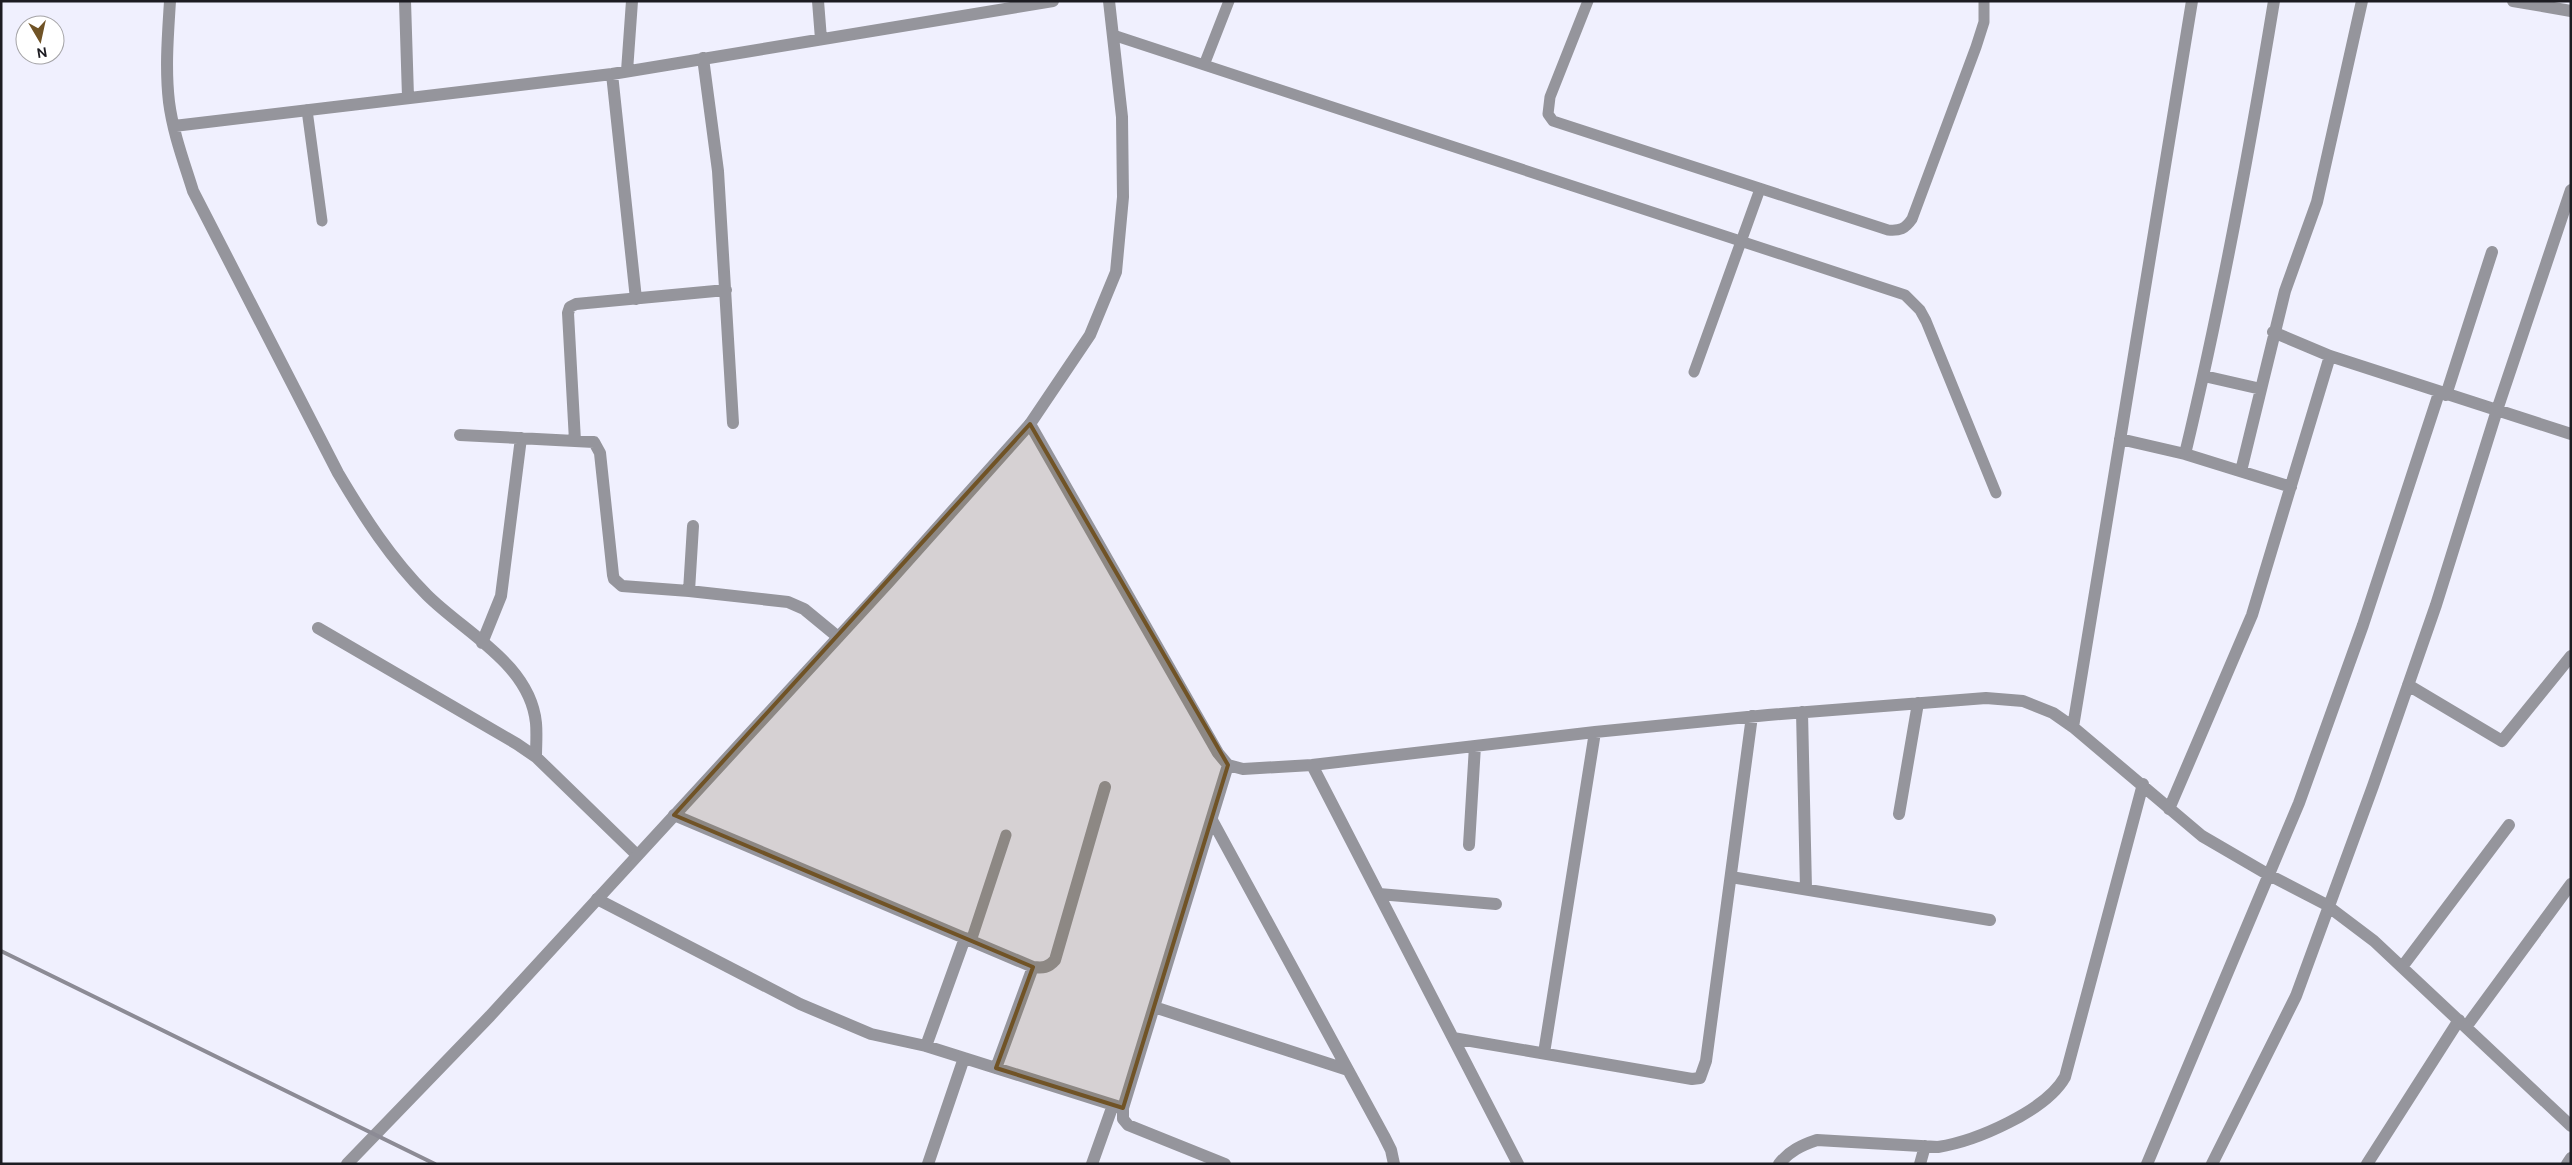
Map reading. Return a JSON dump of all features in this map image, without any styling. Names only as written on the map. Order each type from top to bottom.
[{"type":"street","points":[[170,1],[167,77],[178,146],[194,191],[338,473],[360,510],[389,552],[428,596],[511,669],[529,697],[536,722],[536,757]]},
{"type":"street","points":[[405,1],[408,97]]},
{"type":"street","points":[[627,71],[632,1]]},
{"type":"street","points":[[818,1],[821,39]]},
{"type":"street","points":[[174,126],[612,74],[1053,1]]},
{"type":"street","points":[[347,1164],[490,1016],[838,637],[1030,424],[1090,335],[1116,272],[1123,197],[1122,117],[1109,1]]},
{"type":"street","points":[[2073,727],[2192,1]]},
{"type":"street","points":[[2185,454],[2204,376],[2259,90],[2274,1]]},
{"type":"street","points":[[2241,471],[2285,291],[2317,202],[2362,1]]},
{"type":"street","points":[[2513,1],[2571,11]]},
{"type":"street","points":[[703,58],[718,171],[733,423]]},
{"type":"street","points":[[612,74],[636,299]]},
{"type":"street","points":[[2212,1164],[2296,996],[2436,605],[2496,410],[2571,190]]},
{"type":"street","points":[[2147,1164],[2299,802],[2363,625],[2492,252]]},
{"type":"street","points":[[574,440],[568,313],[570,307],[576,304],[726,290]]},
{"type":"street","points":[[2274,332],[2330,356],[2442,394],[2571,434]]},
{"type":"street","points":[[2169,809],[2252,615],[2330,356]]},
{"type":"street","points":[[2204,376],[2261,389]]},
{"type":"street","points":[[1030,424],[1218,753],[1228,765],[1242,769],[1312,765],[1752,716],[1986,698],[2023,701],[2053,713],[2073,727],[2143,784],[2169,809],[2202,836],[2269,875],[2328,906],[2374,941],[2571,1126]]},
{"type":"street","points":[[460,435],[594,442],[600,452],[614,580],[622,586],[629,588],[689,591],[797,605],[838,637]]},
{"type":"street","points":[[482,643],[501,596],[521,438]]},
{"type":"street","points":[[2120,439],[2185,454],[2291,487]]},
{"type":"street","points":[[689,591],[693,526]]},
{"type":"street","points":[[318,628],[517,744],[536,757],[638,855]]},
{"type":"street","points":[[2408,686],[2498,741],[2502,741],[2571,656]]},
{"type":"street","points":[[1899,814],[1918,703]]},
{"type":"street","points":[[1802,712],[1806,889]]},
{"type":"street","points":[[1453,1038],[1692,1079],[1700,1078],[1706,1061],[1752,716]]},
{"type":"street","points":[[1544,1053],[1595,732]]},
{"type":"street","points":[[1469,845],[1475,746]]},
{"type":"street","points":[[1092,1164],[1118,1106],[1154,1008],[1228,765]]},
{"type":"street","points":[[1312,765],[1518,1164]]},
{"type":"street","points":[[1779,1164],[1786,1155],[1803,1144],[1817,1140],[1925,1146],[1951,1144],[1980,1136],[2045,1102],[2058,1088],[2065,1076],[2143,784]]},
{"type":"street","points":[[674,816],[1033,967],[1049,966],[1055,960],[1105,786]]},
{"type":"street","points":[[1212,820],[1391,1150],[1394,1164]]},
{"type":"street","points":[[2402,967],[2509,825]]},
{"type":"street","points":[[1731,877],[1990,920]]},
{"type":"street","points":[[2367,1164],[2462,1024],[2571,884]]},
{"type":"street","points":[[1379,894],[1496,904]]},
{"type":"street","points":[[597,899],[800,1004],[871,1034],[926,1046],[1118,1106]]},
{"type":"street","points":[[926,1046],[968,940]]},
{"type":"street","points":[[996,1068],[1033,967]]},
{"type":"street","points":[[1154,1008],[1348,1070]]},
{"type":"street","points":[[928,1164],[964,1058]]},
{"type":"street","points":[[1118,1106],[1123,1119],[1128,1125],[1225,1164]]},
{"type":"street","points":[[1920,1164],[1925,1146]]},
{"type":"street","points":[[2567,1164],[2571,1158]]},
{"type":"lane","points":[[1204,65],[1229,1]]},
{"type":"lane","points":[[1588,1],[1550,96],[1548,114],[1553,122],[1888,230],[1906,228],[1912,219],[1976,47],[1984,22],[1984,1]]},
{"type":"lane","points":[[1113,35],[1905,295],[1920,310],[1996,493]]},
{"type":"lane","points":[[307,110],[322,221]]},
{"type":"lane","points":[[1694,372],[1760,189]]},
{"type":"lane","points":[[968,940],[1006,835]]},
{"type":"highlighted area","points":[[1030,424],[1228,765],[1123,1108],[996,1068],[1033,967],[674,815]]},
{"type":"railway","points":[[1,951],[435,1164]]}]
